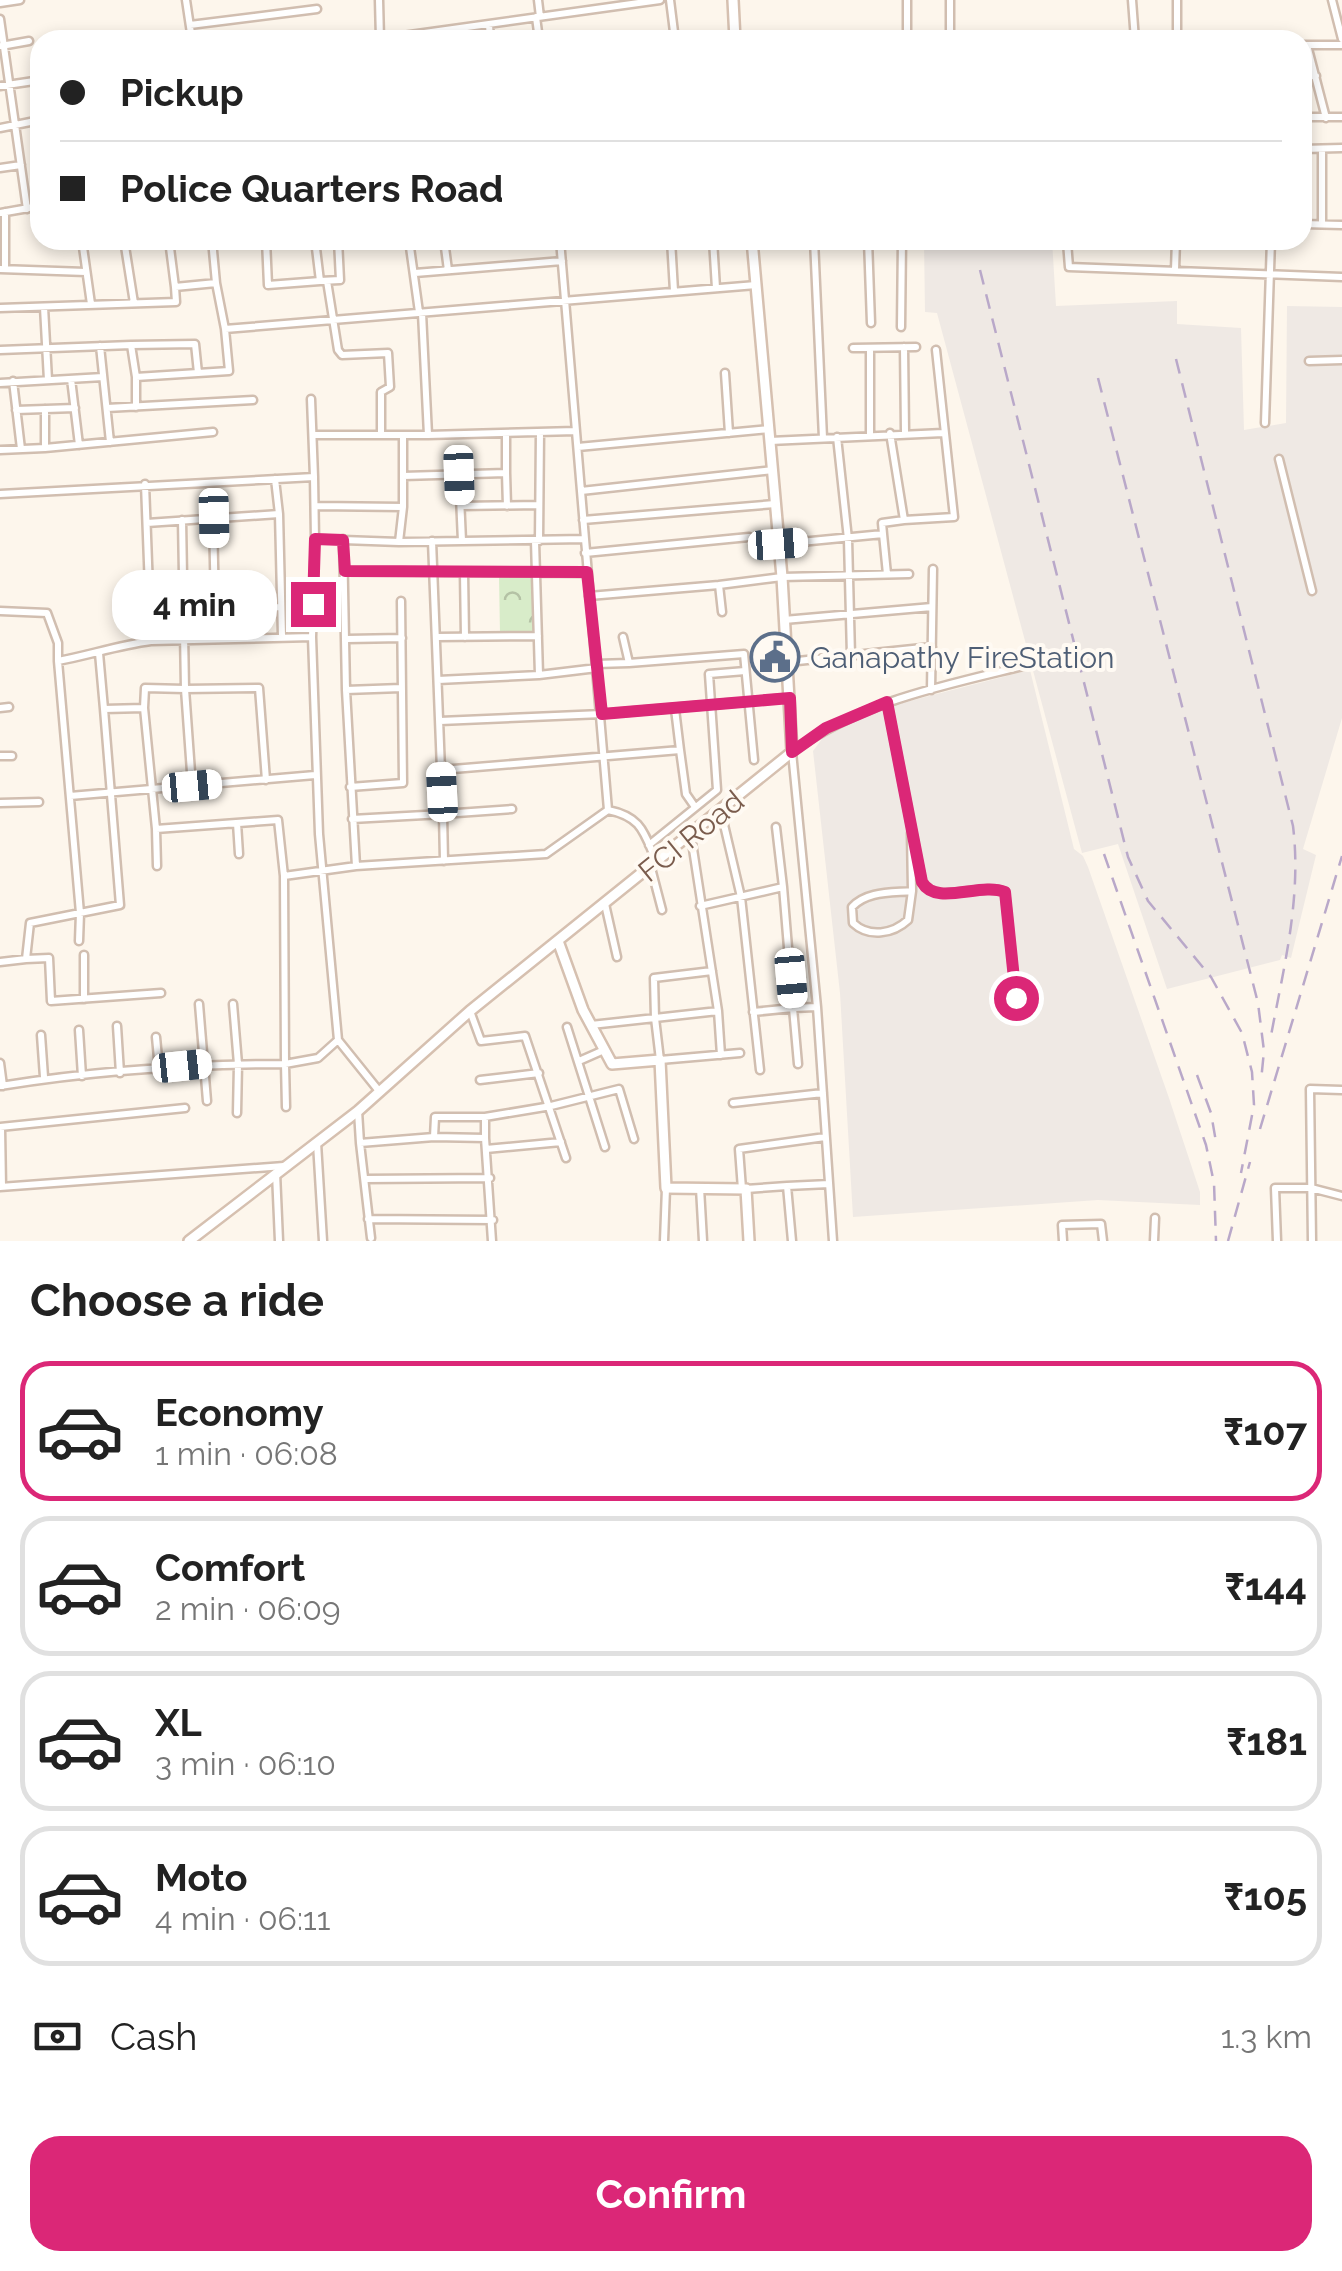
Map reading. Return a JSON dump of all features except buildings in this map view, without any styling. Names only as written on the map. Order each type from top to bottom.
[{"type":"street","points":[[0,3],[20,0]]},
{"type":"street","points":[[186,0],[191,30]]},
{"type":"street","points":[[379,0],[379,30]]},
{"type":"street","points":[[538,0],[539,30]]},
{"type":"street","points":[[447,30],[660,0]]},
{"type":"street","points":[[670,0],[674,30]]},
{"type":"street","points":[[733,0],[735,30]]},
{"type":"street","points":[[907,0],[908,30]]},
{"type":"street","points":[[950,0],[950,30]]},
{"type":"street","points":[[1132,0],[1134,30]]},
{"type":"street","points":[[1177,0],[1177,30]]},
{"type":"street","points":[[1312,44],[1342,42],[1332,0]]},
{"type":"street","points":[[190,25],[317,9]]},
{"type":"street","points":[[0,19],[27,209]]},
{"type":"street","points":[[488,24],[489,30]]},
{"type":"street","points":[[2,46],[28,40]]},
{"type":"street","points":[[1312,65],[1326,118]]},
{"type":"street","points":[[0,86],[30,82]]},
{"type":"street","points":[[1312,117],[1342,117]]},
{"type":"street","points":[[0,128],[30,122]]},
{"type":"street","points":[[1312,149],[1342,148]]},
{"type":"street","points":[[1322,149],[1322,224]]},
{"type":"street","points":[[0,168],[21,165]]},
{"type":"street","points":[[30,208],[2,213],[3,268],[86,272]]},
{"type":"street","points":[[1312,224],[1342,225]]},
{"type":"street","points":[[83,250],[91,304]]},
{"type":"street","points":[[126,250],[134,302]]},
{"type":"street","points":[[0,308],[176,302],[170,250]]},
{"type":"street","points":[[136,377],[229,371],[213,250]]},
{"type":"street","points":[[266,250],[268,285],[340,280],[338,250]]},
{"type":"street","points":[[317,250],[338,350],[342,355],[388,353],[390,387],[381,392],[381,435]]},
{"type":"street","points":[[410,250],[421,313],[428,435]]},
{"type":"street","points":[[445,250],[448,270]]},
{"type":"street","points":[[561,250],[608,810]]},
{"type":"street","points":[[672,250],[674,292]]},
{"type":"street","points":[[714,250],[716,288]]},
{"type":"street","points":[[753,250],[833,1241]]},
{"type":"street","points":[[814,250],[823,438]]},
{"type":"street","points":[[868,250],[871,323]]},
{"type":"street","points":[[901,326],[902,250]]},
{"type":"street","points":[[1067,250],[1068,268],[1342,277]]},
{"type":"street","points":[[1175,270],[1176,250]]},
{"type":"street","points":[[1265,423],[1270,250]]},
{"type":"street","points":[[415,274],[562,261]]},
{"type":"street","points":[[175,287],[216,283]]},
{"type":"street","points":[[225,330],[756,284]]},
{"type":"street","points":[[44,308],[48,380]]},
{"type":"street","points":[[0,350],[195,344],[198,374]]},
{"type":"street","points":[[131,345],[136,407]]},
{"type":"street","points":[[100,346],[110,442]]},
{"type":"street","points":[[904,347],[905,432]]},
{"type":"street","points":[[853,348],[916,347]]},
{"type":"street","points":[[870,348],[870,435]]},
{"type":"street","points":[[887,574],[882,523],[954,517],[936,350]]},
{"type":"street","points":[[1310,360],[1342,360]]},
{"type":"street","points":[[725,374],[729,433]]},
{"type":"street","points":[[0,383],[103,377]]},
{"type":"street","points":[[72,378],[79,445]]},
{"type":"street","points":[[13,382],[20,449]]},
{"type":"street","points":[[311,399],[316,506],[312,637],[315,775],[338,1040],[379,1090]]},
{"type":"street","points":[[106,408],[253,400]]},
{"type":"street","points":[[16,410],[75,408]]},
{"type":"street","points":[[45,409],[45,448]]},
{"type":"street","points":[[578,446],[768,429]]},
{"type":"street","points":[[313,435],[576,431]]},
{"type":"street","points":[[0,450],[212,432]]},
{"type":"street","points":[[539,675],[536,574],[540,432]]},
{"type":"street","points":[[506,433],[506,506]]},
{"type":"street","points":[[890,433],[904,520]]},
{"type":"street","points":[[770,441],[944,433]]},
{"type":"street","points":[[400,542],[403,435]]},
{"type":"street","points":[[837,437],[848,539],[851,656]]},
{"type":"street","points":[[1278,459],[1312,591]]},
{"type":"street","points":[[581,492],[772,470]]},
{"type":"street","points":[[403,476],[506,473]]},
{"type":"street","points":[[459,475],[462,541]]},
{"type":"street","points":[[0,494],[314,477]]},
{"type":"street","points":[[276,479],[282,636]]},
{"type":"street","points":[[145,484],[150,641]]},
{"type":"street","points":[[583,520],[775,504]]},
{"type":"street","points":[[460,506],[539,505]]},
{"type":"street","points":[[316,506],[403,507]]},
{"type":"street","points":[[146,522],[280,514]]},
{"type":"street","points":[[214,518],[215,608]]},
{"type":"street","points":[[182,520],[185,688],[192,786]]},
{"type":"street","points":[[778,544],[883,534]]},
{"type":"street","points":[[586,553],[749,537]]},
{"type":"street","points":[[315,539],[584,539]]},
{"type":"street","points":[[343,540],[356,866]]},
{"type":"street","points":[[432,542],[444,861]]},
{"type":"street","points":[[931,690],[933,569]]},
{"type":"street","points":[[345,571],[587,572]]},
{"type":"street","points":[[464,573],[466,636]]},
{"type":"street","points":[[589,596],[782,578],[909,574]]},
{"type":"street","points":[[719,584],[722,612]]},
{"type":"street","points":[[350,787],[402,783],[401,601]]},
{"type":"street","points":[[184,609],[280,607]]},
{"type":"street","points":[[784,620],[932,607]]},
{"type":"street","points":[[0,611],[48,613],[58,642],[79,940]]},
{"type":"street","points":[[436,637],[538,636]]},
{"type":"street","points":[[58,660],[150,641],[312,637]]},
{"type":"street","points":[[623,637],[629,663]]},
{"type":"street","points":[[347,640],[402,638]]},
{"type":"street","points":[[788,662],[932,647]]},
{"type":"street","points":[[26,960],[30,923],[120,905],[99,654]]},
{"type":"street","points":[[438,680],[539,675],[596,666],[744,654],[754,760]]},
{"type":"street","points":[[792,752],[826,728],[887,702],[1047,660]]},
{"type":"street","points":[[730,804],[718,790],[709,674],[746,671]]},
{"type":"street","points":[[157,866],[144,688],[258,688],[266,780]]},
{"type":"street","points":[[346,690],[401,688]]},
{"type":"street","points":[[440,721],[602,714],[790,698]]},
{"type":"street","points":[[887,702],[911,832],[912,891],[908,920],[894,930],[866,932],[853,923],[852,908],[866,896],[912,891]]},
{"type":"street","points":[[104,709],[144,708]]},
{"type":"street","points":[[675,709],[686,794],[695,807]]},
{"type":"street","points":[[442,770],[680,750]]},
{"type":"street","name":"FCI Road","points":[[196,1239],[358,1111],[470,1011],[792,752]]},
{"type":"street","points":[[0,756],[12,756]]},
{"type":"street","points":[[70,796],[315,775]]},
{"type":"street","points":[[649,845],[718,790]]},
{"type":"street","points":[[0,803],[39,802]]},
{"type":"street","points":[[352,819],[512,809]]},
{"type":"street","points":[[284,876],[356,866],[546,854],[608,810],[626,814],[639,823],[649,845],[662,910]]},
{"type":"street","points":[[720,812],[740,897],[760,1070]]},
{"type":"street","points":[[156,829],[278,820],[284,876],[286,1107]]},
{"type":"street","points":[[237,823],[239,854]]},
{"type":"street","points":[[776,828],[798,1064]]},
{"type":"street","points":[[911,832],[916,840],[922,882],[930,893],[982,888],[1005,892],[1016,998]]},
{"type":"street","points":[[690,836],[718,1011],[721,1054]]},
{"type":"street","points":[[700,906],[783,887]]},
{"type":"street","points":[[605,904],[617,957]]},
{"type":"street","points":[[558,941],[591,1025],[612,1064],[740,1053]]},
{"type":"street","points":[[84,955],[84,999]]},
{"type":"street","points":[[0,962],[49,958],[51,1001],[161,992]]},
{"type":"street","points":[[664,1241],[666,1188],[654,978],[712,971]]},
{"type":"street","points":[[200,1004],[207,1101]]},
{"type":"street","points":[[233,1004],[238,1113]]},
{"type":"street","points":[[754,1012],[816,1007]]},
{"type":"street","points":[[470,1011],[482,1041],[525,1036],[566,1158]]},
{"type":"street","points":[[591,1025],[718,1011]]},
{"type":"street","points":[[118,1026],[120,1073]]},
{"type":"street","points":[[567,1027],[606,1147]]},
{"type":"street","points":[[79,1030],[82,1076]]},
{"type":"street","points":[[41,1035],[44,1078]]},
{"type":"street","points":[[156,1038],[159,1068]]},
{"type":"street","points":[[0,1063],[1,1086],[44,1078],[204,1064],[284,1064],[318,1058],[338,1040]]},
{"type":"street","points":[[578,1061],[604,1050]]},
{"type":"street","points":[[480,1080],[538,1073]]},
{"type":"street","points":[[434,1138],[435,1117],[485,1116],[551,1106],[619,1089],[634,1139]]},
{"type":"street","points":[[1312,1241],[1310,1089],[1342,1090]]},
{"type":"street","points":[[734,1103],[823,1092]]},
{"type":"street","points":[[185,1108],[0,1127],[1,1187],[280,1169],[279,1241]]},
{"type":"street","points":[[358,1111],[371,1238]]},
{"type":"street","points":[[485,1116],[492,1241]]},
{"type":"street","points":[[360,1144],[486,1138]]},
{"type":"street","points":[[749,1241],[739,1149],[825,1138]]},
{"type":"street","points":[[317,1142],[323,1241]]},
{"type":"street","points":[[486,1149],[561,1142]]},
{"type":"street","points":[[365,1179],[490,1178]]},
{"type":"street","points":[[666,1188],[829,1184]]},
{"type":"street","points":[[787,1186],[792,1241]]},
{"type":"street","points":[[700,1188],[703,1241]]},
{"type":"street","points":[[1277,1241],[1275,1188],[1311,1188],[1342,1196]]},
{"type":"street","points":[[1154,1241],[1155,1218]]},
{"type":"street","points":[[368,1219],[493,1220]]},
{"type":"street","points":[[1062,1241],[1062,1225],[1102,1224],[1102,1241]]},
{"type":"shaded area","points":[[924,250],[1053,250],[1056,306],[1177,301],[1177,324],[1241,328],[1244,430],[1286,423],[1287,306],[1342,307],[1342,718],[1303,849],[1316,855],[1291,958],[1282,955],[1280,960],[1167,989],[1118,844],[1082,853],[937,313],[925,312]]},
{"type":"shaded area","points":[[1030,670],[1074,849],[1088,867],[1169,1098],[1200,1192],[1200,1205],[1098,1200],[853,1217],[840,993],[813,751],[825,735],[875,710]]},
{"type":"green space","points":[[499,575],[534,575],[536,635],[500,634]]},
{"type":"railway","points":[[980,270],[1128,857],[1148,901],[1211,977],[1242,1033],[1252,1072],[1254,1105],[1241,1173]]},
{"type":"railway","points":[[1176,359],[1293,826],[1293,907],[1270,1041]]},
{"type":"railway","points":[[1098,378],[1258,1003],[1264,1051],[1261,1081]]},
{"type":"railway","points":[[1104,854],[1206,1145],[1214,1183],[1216,1241]]},
{"type":"railway","points":[[1260,1129],[1342,856]]},
{"type":"railway","points":[[1197,1075],[1211,1113],[1216,1142]]},
{"type":"railway","points":[[1228,1241],[1250,1162]]},
{"type":"place","name":"Ganapathy FireStation","points":[[775,657]]},
{"type":"route","points":[[313,604],[315,539],[343,540],[345,571],[587,572],[602,714],[790,698],[792,752],[826,728],[887,702],[922,882],[935,894],[982,888],[1005,892],[1016,998]]}]
